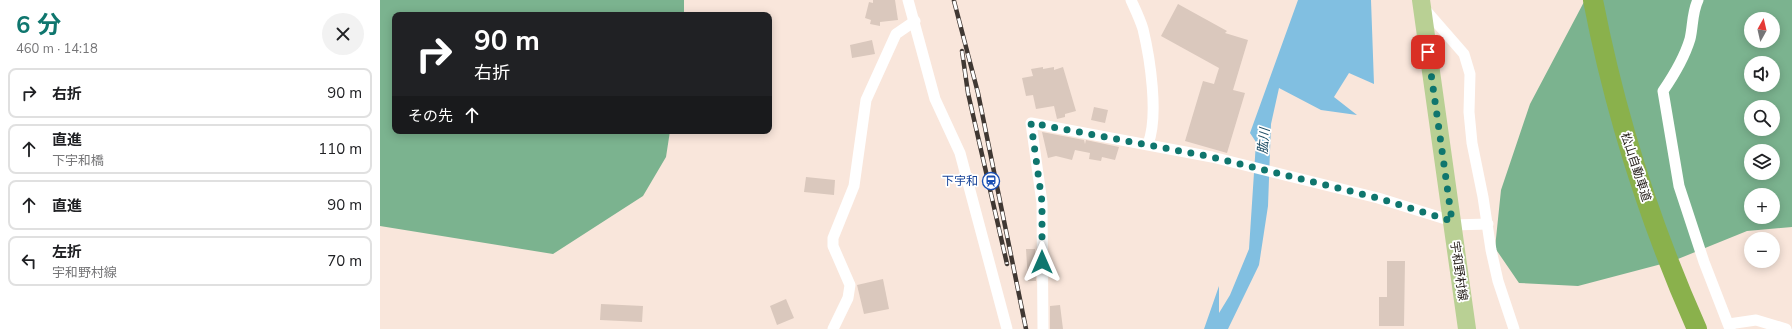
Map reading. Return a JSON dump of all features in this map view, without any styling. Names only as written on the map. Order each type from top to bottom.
[{"type":"highway","name":"松山自動車道","points":[[1594,0],[1616,102],[1636,169],[1663,247],[1697,329]]},
{"type":"main road","name":"宇和野村線","points":[[1421,3],[1467,329]]},
{"type":"street","points":[[908,0],[915,21],[935,99],[960,153],[1007,329]]},
{"type":"street","points":[[1131,0],[1143,28],[1154,95],[1152,136],[1148,144]]},
{"type":"street","points":[[1698,0],[1690,39],[1677,70],[1663,91],[1679,186],[1704,262],[1730,327],[1756,320],[1786,329]]},
{"type":"street","points":[[1421,3],[1464,54],[1470,74],[1469,112],[1472,143],[1488,224],[1491,250],[1498,281],[1514,329]]},
{"type":"street","points":[[833,329],[848,298],[850,285],[833,246],[833,238],[854,186],[866,100],[896,34],[915,21]]},
{"type":"street","points":[[1043,329],[1042,202],[1031,123],[1212,157],[1350,190],[1452,223],[1488,224]]},
{"type":"green space","points":[[380,0],[684,0],[684,12],[392,12],[392,134],[670,134],[666,157],[643,196],[553,254],[380,226]]},
{"type":"green space","points":[[1585,0],[1792,0],[1792,227],[1747,231],[1673,261],[1578,286],[1519,283],[1495,248],[1501,190],[1530,104]]},
{"type":"water","name":"肱川","points":[[1298,0],[1371,0],[1374,84],[1349,73],[1334,97],[1357,115],[1321,110],[1279,88],[1271,124],[1268,206],[1259,265],[1228,329],[1204,329],[1219,286],[1219,313],[1230,295],[1249,249],[1256,142],[1250,133]]},
{"type":"building","points":[[873,0],[895,0],[898,20],[880,22],[880,26],[870,24],[871,20],[865,18],[869,2],[873,3]]},
{"type":"building","points":[[1178,4],[1227,31],[1225,33],[1248,40],[1233,90],[1245,93],[1227,153],[1185,141],[1203,81],[1214,84],[1219,68],[1161,36]]},
{"type":"building","points":[[872,40],[875,54],[852,58],[850,45]]},
{"type":"building","points":[[1043,67],[1043,69],[1054,67],[1054,70],[1063,67],[1076,111],[1065,114],[1065,117],[1057,119],[1054,106],[1036,109],[1033,95],[1026,96],[1022,78],[1033,76],[1031,69]]},
{"type":"building","points":[[1094,107],[1108,110],[1105,123],[1091,120]]},
{"type":"building","points":[[1042,132],[1084,140],[1085,144],[1086,140],[1119,147],[1115,160],[1102,157],[1101,161],[1089,159],[1090,153],[1075,150],[1072,160],[1056,156],[1048,158]]},
{"type":"building","points":[[806,177],[835,180],[834,195],[804,192]]},
{"type":"building","points":[[1026,249],[1035,249],[1036,281],[1028,281]]},
{"type":"building","points":[[1387,261],[1405,261],[1404,326],[1379,326],[1379,297],[1387,297]]},
{"type":"building","points":[[883,279],[889,309],[864,314],[857,285]]},
{"type":"building","points":[[786,299],[794,318],[777,325],[770,306]]},
{"type":"building","points":[[601,304],[643,306],[642,322],[600,320]]},
{"type":"building","points":[[1060,305],[1063,329],[1050,329],[1050,306]]},
{"type":"railway","points":[[954,1],[978,93],[1026,329]]},
{"type":"railway","points":[[962,51],[968,93],[1007,264]]},
{"type":"place","name":"下宇和","points":[[991,181]]},
{"type":"route","points":[[1042,262],[1042,202],[1031,123],[1212,157],[1350,190],[1452,221],[1428,52]]}]
